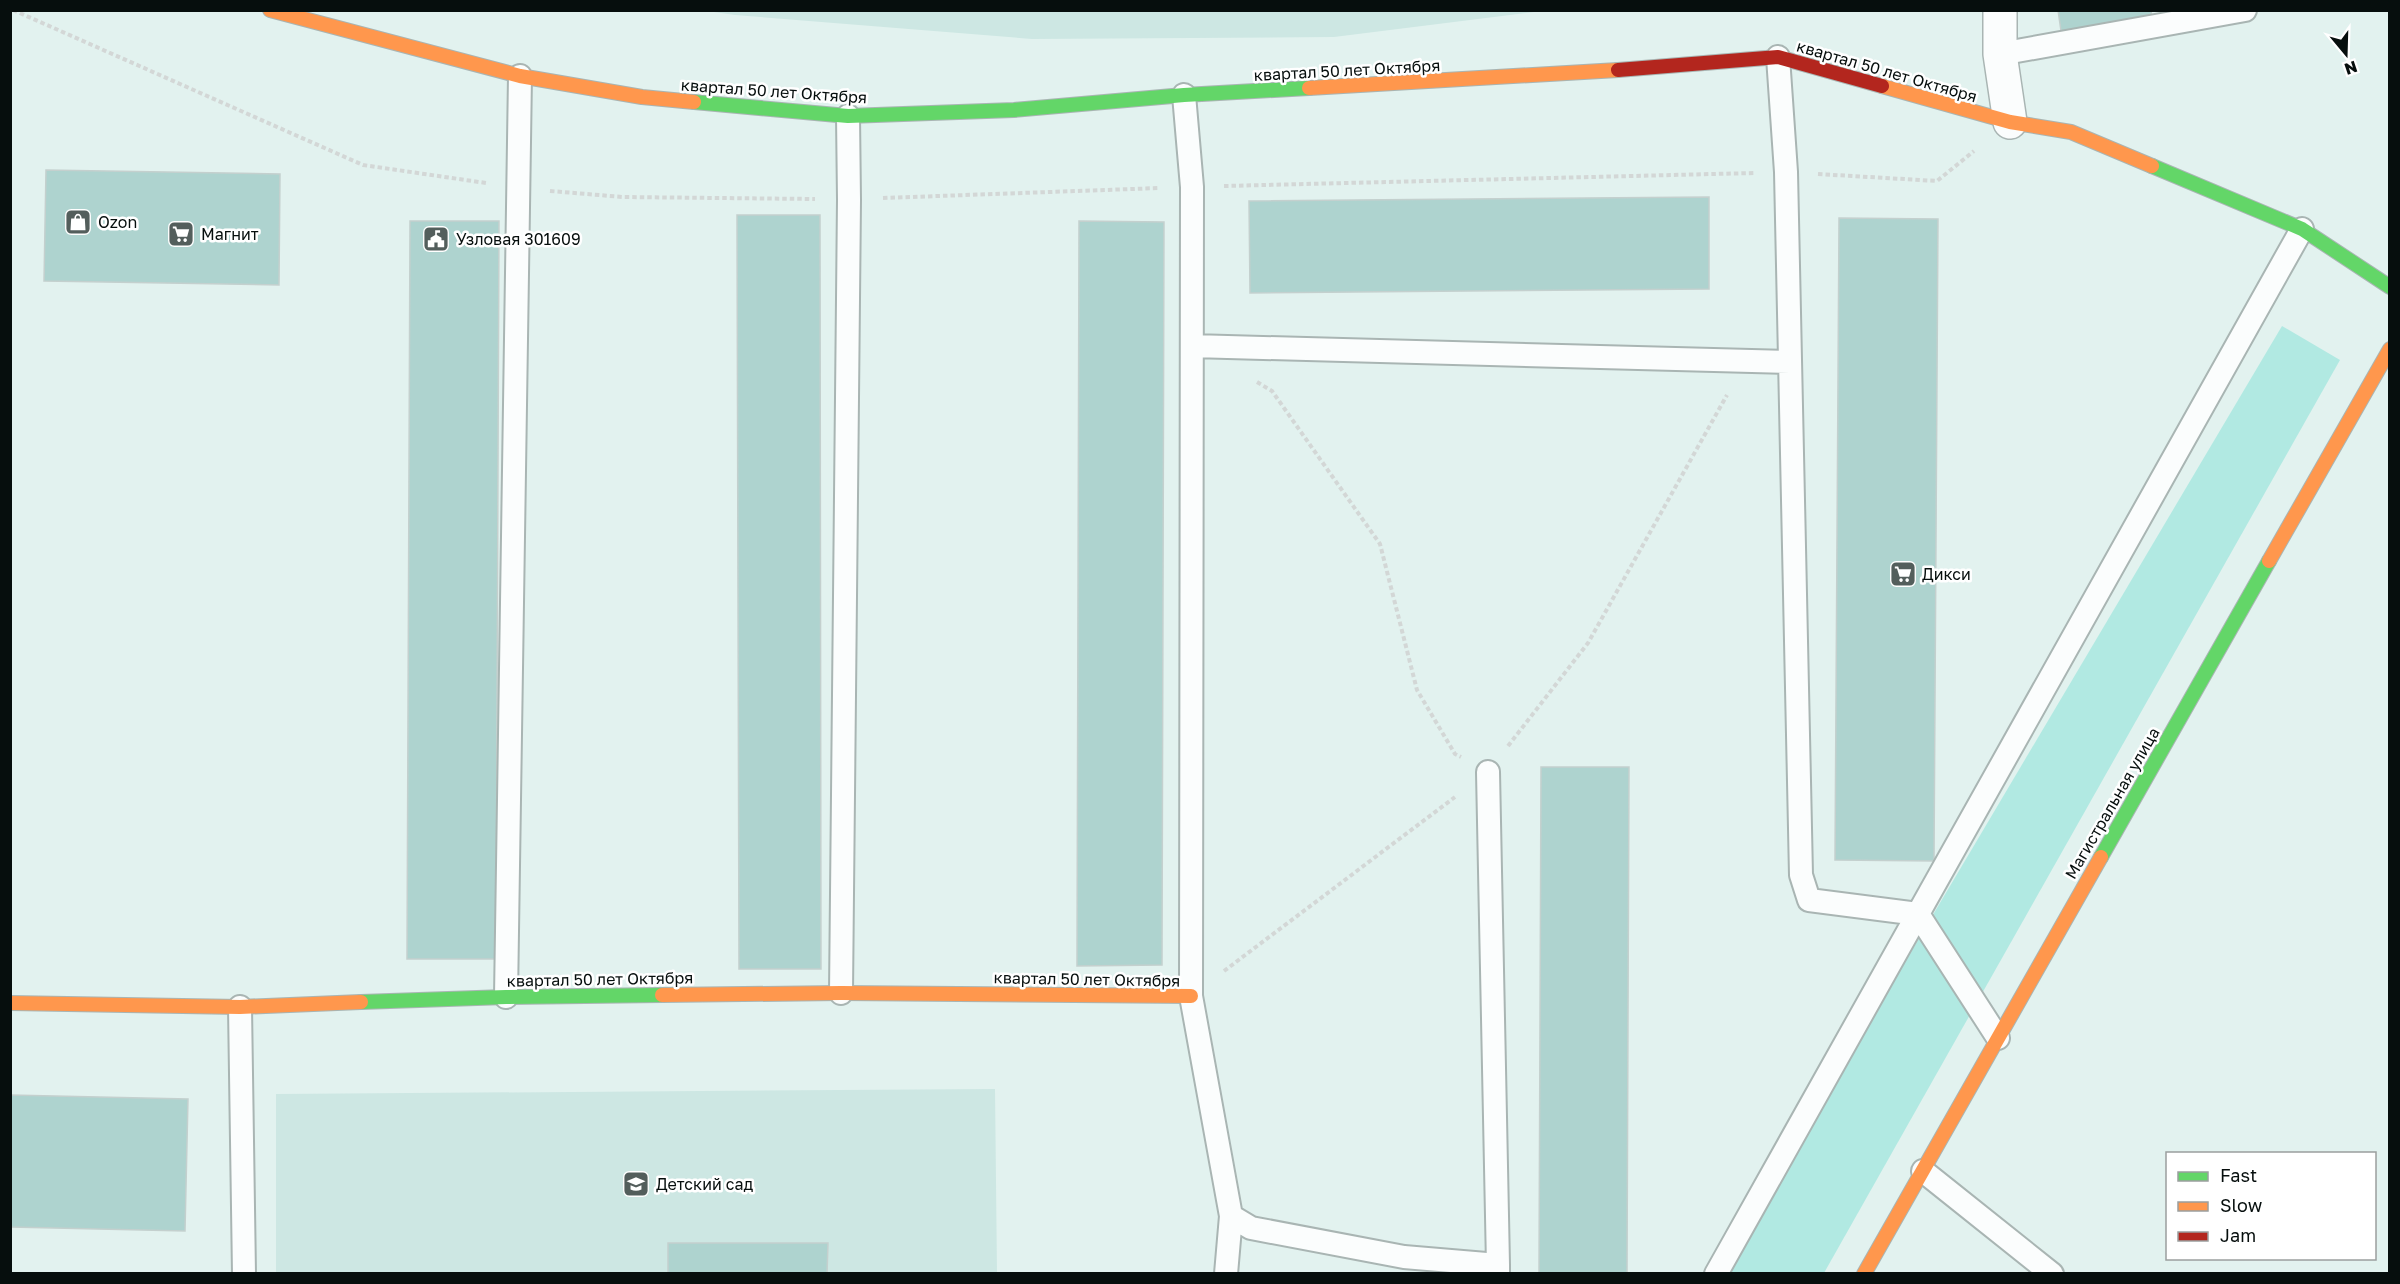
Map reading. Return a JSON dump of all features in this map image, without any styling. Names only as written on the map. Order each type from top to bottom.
[{"type":"street","name":"квартал 50 лет Октября","points":[[270,10],[520,76],[642,96],[848,116],[1014,110],[1184,95],[1574,73],[1778,57],[2010,123],[2071,132],[2302,229],[2390,287]]},
{"type":"street","points":[[2000,10],[2000,54],[2010,123]]},
{"type":"street","name":"Магистральная улица","points":[[1864,1274],[2390,349]]},
{"type":"street","name":"квартал 50 лет Октября","points":[[10,1003],[240,1006],[506,997],[841,993],[1191,996]]},
{"type":"lane","points":[[2000,54],[2245,10]]},
{"type":"lane","points":[[1778,57],[1786,172],[1800,875],[1809,900],[1918,914],[1998,1038]]},
{"type":"lane","points":[[506,997],[520,76]]},
{"type":"lane","points":[[1184,95],[1192,187],[1191,996],[1231,1216],[1226,1274]]},
{"type":"lane","points":[[841,993],[848,116]]},
{"type":"lane","points":[[1716,1274],[2302,229]]},
{"type":"lane","points":[[1192,346],[1790,362]]},
{"type":"lane","points":[[1231,1216],[1251,1228],[1286,1235],[1404,1257],[1498,1269],[1488,772]]},
{"type":"lane","points":[[240,1006],[244,1274]]},
{"type":"lane","points":[[1923,1171],[2052,1274]]},
{"type":"path","points":[[14,10],[363,165],[518,188],[623,197],[849,200],[1192,187],[1786,172],[1937,181],[2010,123]]},
{"type":"path","points":[[1191,996],[1488,772],[1588,644],[1745,361]]},
{"type":"path","points":[[1252,380],[1272,391],[1380,544],[1418,690],[1455,754],[1488,772]]},
{"type":"shaded area","points":[[707,11],[1542,11],[1334,37],[1032,39]]},
{"type":"shaded area","points":[[2282,326],[2340,360],[1824,1273],[1720,1274]]},
{"type":"shaded area","name":"Детский сад","points":[[995,1089],[997,1273],[276,1274],[276,1094]]},
{"type":"building","points":[[2058,10],[2151,10],[2152,18],[2061,31]]},
{"type":"building","points":[[46,170],[280,174],[279,285],[44,281]]},
{"type":"building","points":[[1709,197],[1709,289],[1250,293],[1249,201]]},
{"type":"building","points":[[737,215],[820,215],[821,969],[739,969]]},
{"type":"building","points":[[1839,218],[1938,219],[1934,861],[1835,860]]},
{"type":"building","points":[[410,221],[499,221],[496,959],[407,959]]},
{"type":"building","points":[[1079,221],[1164,222],[1162,965],[1077,966]]},
{"type":"building","points":[[1541,767],[1629,767],[1627,1274],[1539,1274]]},
{"type":"building","points":[[10,1095],[188,1099],[185,1231],[10,1227]]},
{"type":"building","name":"Детский сад","points":[[668,1243],[828,1243],[827,1274],[668,1274]]},
{"type":"traffic: fast","points":[[694,102],[848,116],[1014,110],[1184,95],[1309,88]]},
{"type":"traffic: fast","points":[[2152,166],[2302,229],[2390,287]]},
{"type":"traffic: fast","points":[[2101,857],[2269,561]]},
{"type":"traffic: fast","points":[[361,1002],[662,995]]},
{"type":"traffic: slow","points":[[270,10],[520,76],[642,97],[694,102]]},
{"type":"traffic: slow","points":[[1309,88],[1618,70]]},
{"type":"traffic: slow","points":[[1882,86],[2010,122],[2071,132],[2152,166]]},
{"type":"traffic: slow","points":[[2269,561],[2390,349]]},
{"type":"traffic: slow","points":[[1864,1274],[2101,857]]},
{"type":"traffic: slow","points":[[662,995],[841,993],[1191,996]]},
{"type":"traffic: slow","points":[[10,1003],[240,1007],[361,1002]]},
{"type":"traffic: jam","points":[[1618,70],[1778,57],[1882,86]]},
{"type":"place","name":"Ozon","points":[[78,222]]},
{"type":"place","name":"Магнит","points":[[181,234]]},
{"type":"place","name":"Узловая 301609","points":[[436,239]]},
{"type":"place","name":"Дикси","points":[[1903,574]]},
{"type":"place","name":"Детский сад","points":[[636,1184]]}]
